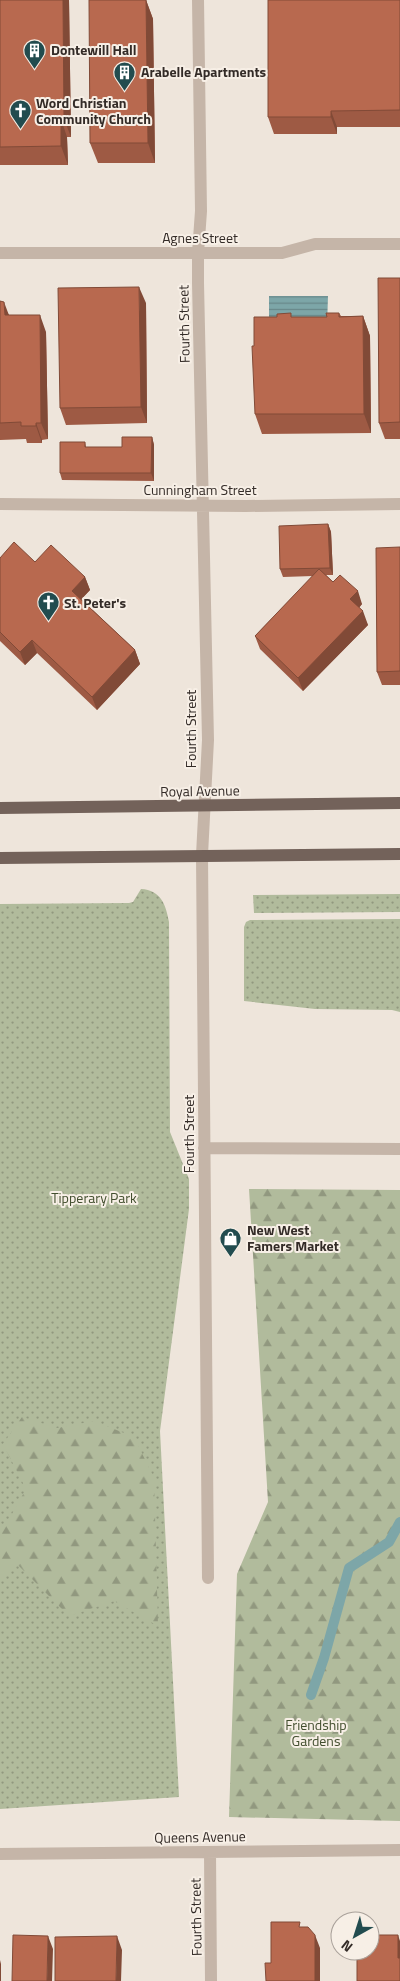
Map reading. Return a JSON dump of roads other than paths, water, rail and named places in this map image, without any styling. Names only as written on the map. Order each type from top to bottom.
[{"type":"main road","name":"Royal Avenue","points":[[0,808],[205,807],[400,803]]},
{"type":"main road","points":[[0,858],[400,854]]},
{"type":"street","name":"Fourth Street","points":[[198,0],[201,211],[198,253],[208,740],[202,855],[208,1578]]},
{"type":"street","name":"Agnes Street","points":[[0,254],[282,253],[315,244],[400,244]]},
{"type":"street","name":"Cunningham Street","points":[[0,504],[400,504]]},
{"type":"street","points":[[204,1148],[400,1149]]},
{"type":"street","name":"Queens Avenue","points":[[0,1854],[400,1850]]},
{"type":"street","name":"Fourth Street","points":[[210,1852],[212,1981]]},
{"type":"water","points":[[269,296],[328,296],[327,327],[269,327]]},
{"type":"waterway","points":[[311,1695],[324,1658],[349,1568],[389,1542],[400,1522]]},
{"type":"place","name":"Dontewill Hall","points":[[35,69]]},
{"type":"place","name":"Arabelle Apartments","points":[[125,91]]},
{"type":"place","name":"Word Christian Community Church","points":[[20,130]]},
{"type":"place","name":"St. Peter's","points":[[48,622]]},
{"type":"place","name":"New West Famers Market","points":[[231,1257]]},
{"type":"park label","name":"Tipperary Park","points":[[94,1198]]},
{"type":"park label","name":"Friendship Gardens","points":[[316,1734]]}]
